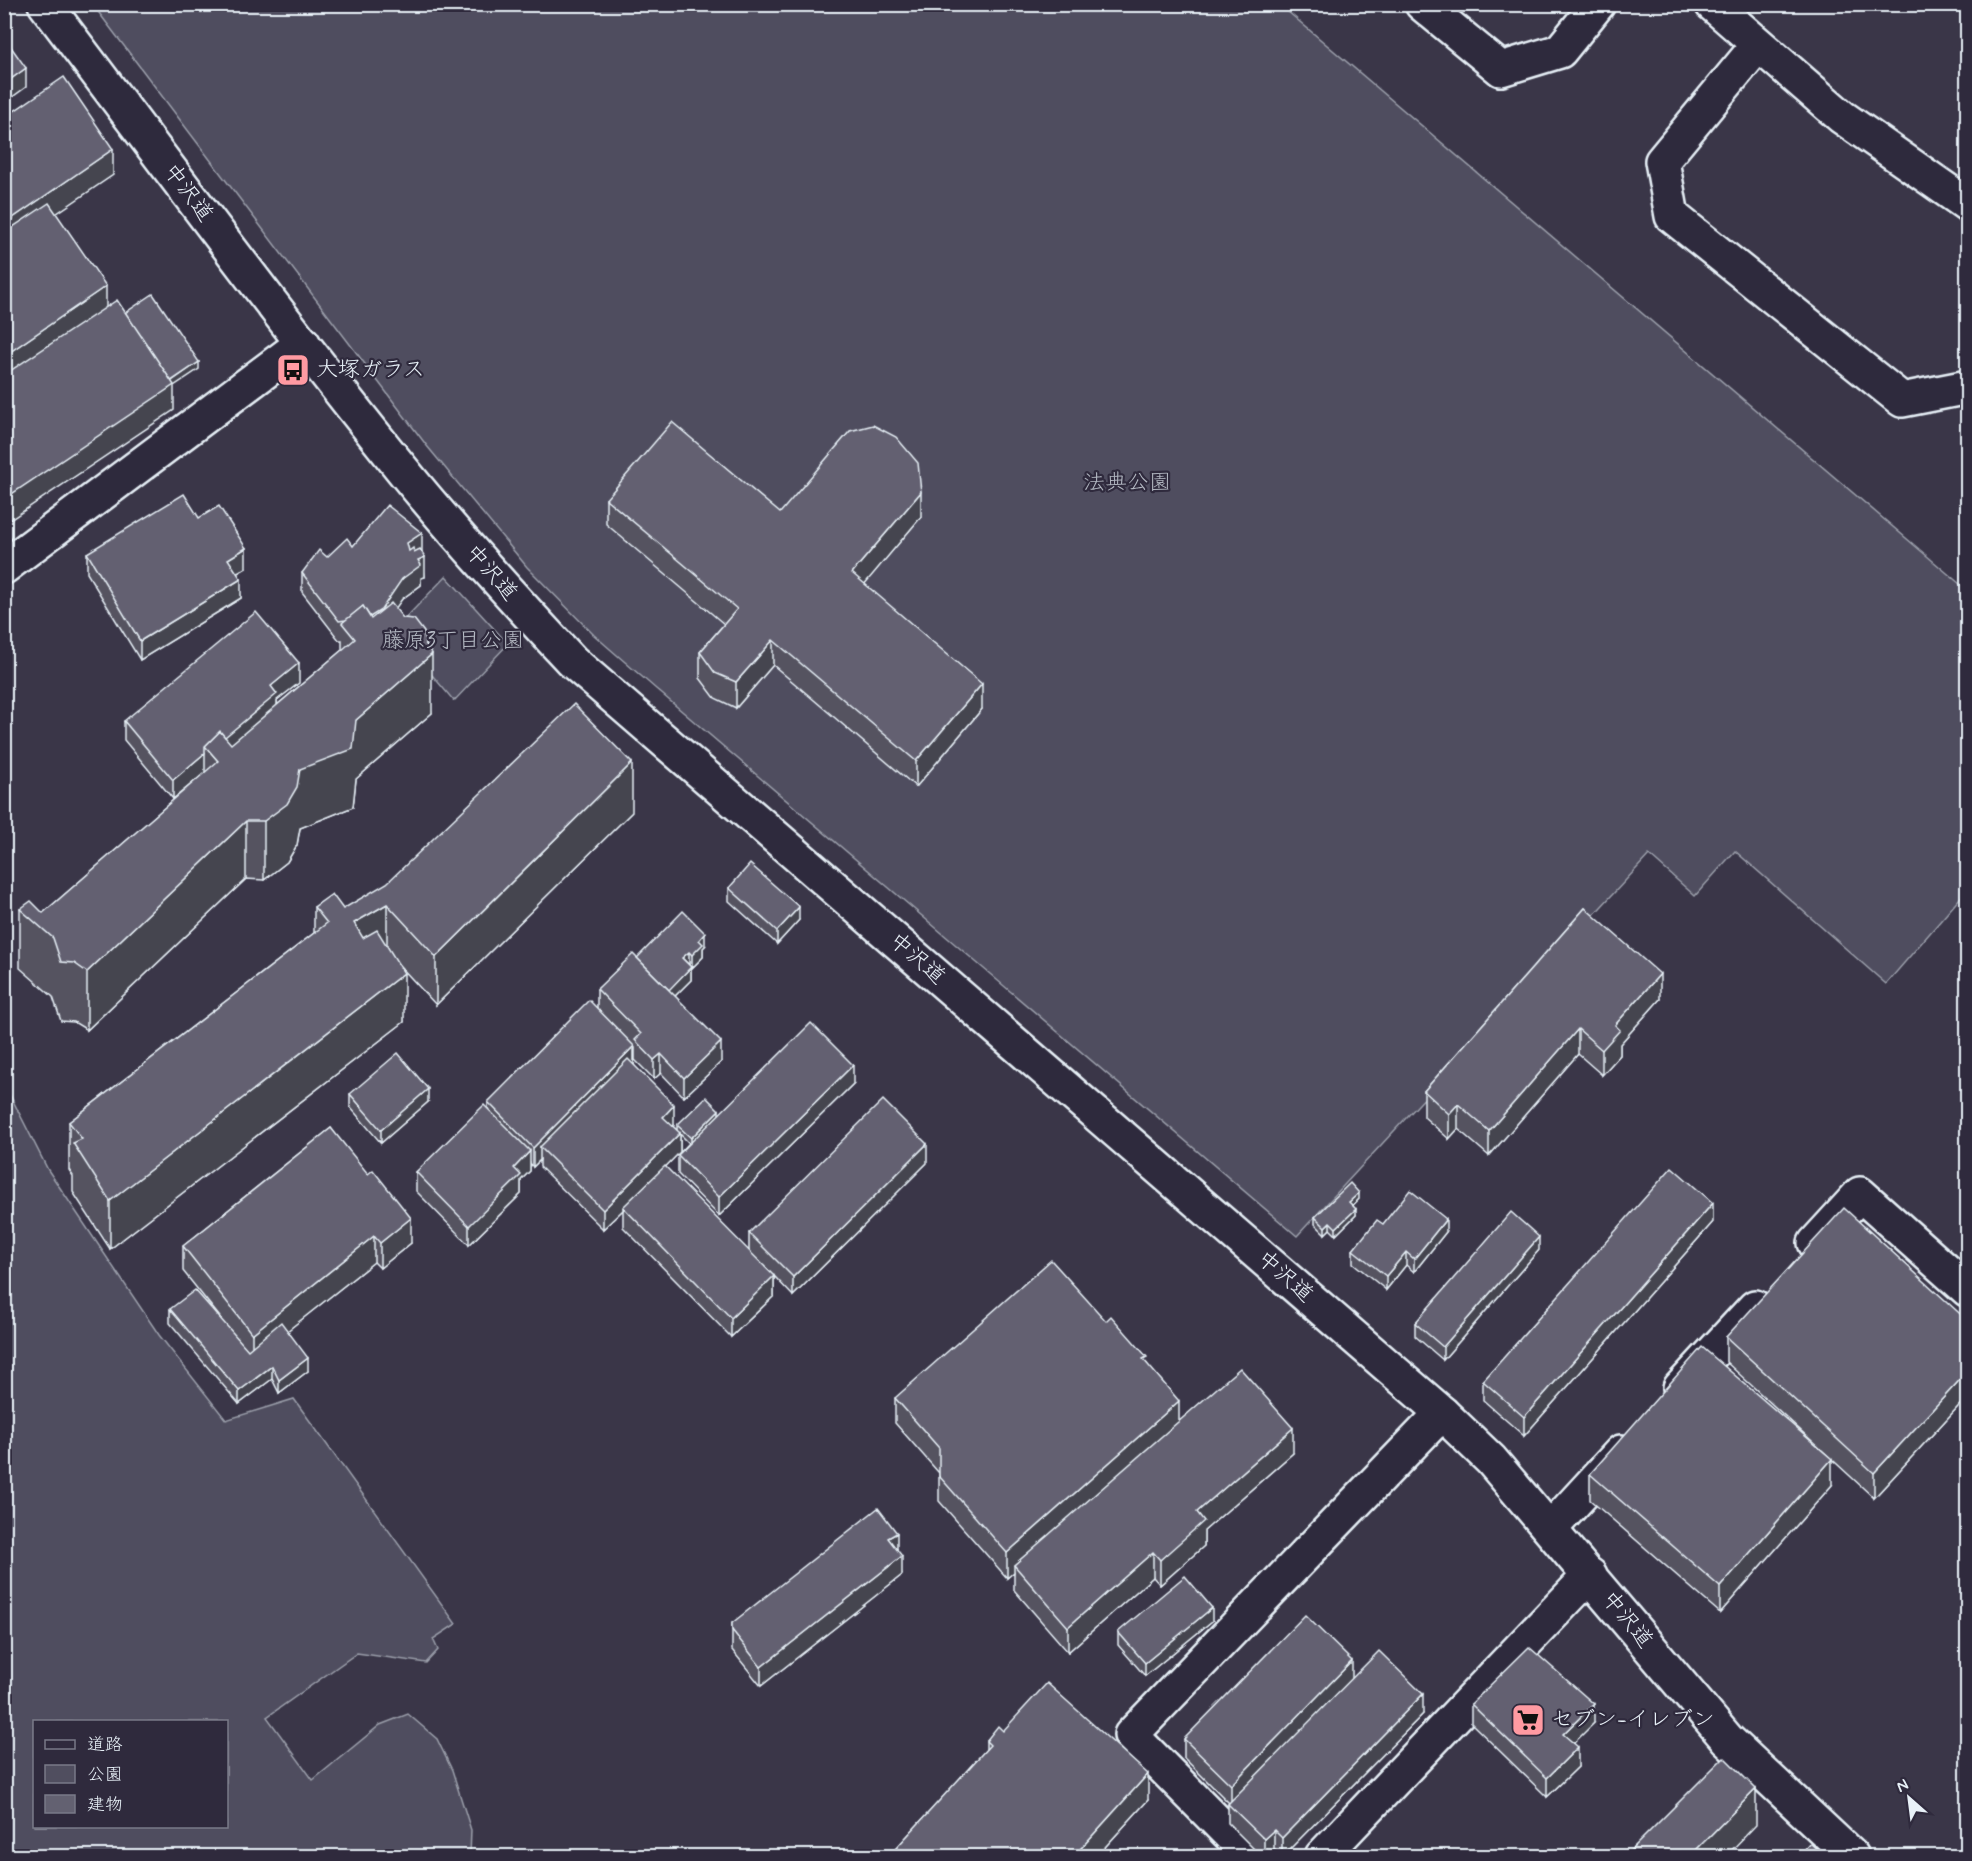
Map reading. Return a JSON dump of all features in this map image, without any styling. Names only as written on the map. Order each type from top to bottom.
[{"type":"street","name":"中沢道","points":[[45,4],[402,469],[503,588],[572,661],[1442,1413],[1491,1460],[1551,1528],[1727,1739],[1852,1857]]},
{"type":"street","points":[[1422,4],[1500,69],[1560,51],[1598,4]]},
{"type":"street","points":[[1712,4],[1842,117],[1968,205]]},
{"type":"street","points":[[1758,45],[1662,161],[1672,216],[1902,400],[1968,387]]},
{"type":"street","points":[[5,566],[303,343]]},
{"type":"street","points":[[1796,1264],[1860,1194],[1968,1290]]},
{"type":"street","points":[[1551,1528],[1771,1290]]},
{"type":"street","points":[[1251,1857],[1131,1735],[1442,1413]]},
{"type":"street","points":[[1322,1857],[1590,1575]]},
{"type":"green space","name":"法典公園","points":[[93,5],[1280,5],[1967,590],[1967,890],[1886,984],[1735,851],[1695,896],[1649,855],[1297,1236],[656,689],[594,635],[527,567],[427,446]]},
{"type":"green space","name":"藤原3丁目公園","points":[[446,576],[508,644],[454,701],[394,630]]},
{"type":"green space","points":[[4,1083],[48,1170],[159,1335],[226,1420],[294,1399],[456,1624],[433,1639],[438,1650],[426,1663],[357,1653],[267,1717],[313,1780],[380,1725],[408,1714],[437,1739],[452,1770],[471,1830],[470,1856],[5,1856]]},
{"type":"building","points":[[4,37],[26,68],[4,84]]},
{"type":"building","points":[[64,77],[113,149],[4,224],[4,118]]},
{"type":"building","points":[[49,203],[106,286],[4,356],[4,233]]},
{"type":"building","points":[[153,294],[199,362],[171,381],[125,313]]},
{"type":"building","points":[[117,300],[174,385],[4,499],[4,375]]},
{"type":"building","points":[[672,422],[780,513],[850,431],[873,425],[896,437],[918,463],[921,492],[852,573],[982,684],[916,761],[773,640],[736,682],[715,673],[700,652],[737,609],[606,499]]},
{"type":"building","points":[[184,494],[199,518],[219,506],[246,548],[228,559],[241,579],[140,641],[87,553]]},
{"type":"building","points":[[387,505],[422,533],[407,543],[409,551],[413,548],[414,552],[420,549],[425,557],[418,560],[421,565],[402,579],[381,610],[370,617],[363,606],[346,620],[339,621],[302,573],[319,550],[327,557],[347,538],[353,546]]},
{"type":"building","points":[[391,603],[403,618],[414,619],[424,632],[425,643],[432,654],[356,720],[353,749],[300,769],[297,787],[287,804],[264,821],[246,821],[87,972],[74,963],[61,962],[53,938],[20,909],[31,901],[43,913],[218,761],[205,746],[220,731],[231,744],[355,639],[342,623],[363,606],[371,619]]},
{"type":"building","points":[[256,612],[299,663],[271,686],[277,694],[225,737],[220,731],[205,746],[205,753],[173,780],[124,721]]},
{"type":"building","points":[[574,704],[632,763],[436,957],[387,904],[354,923],[363,938],[377,930],[404,973],[110,1201],[73,1143],[82,1139],[69,1122],[327,923],[314,907],[332,894],[343,909],[387,883]]},
{"type":"building","points":[[750,864],[799,907],[777,931],[729,888]]},
{"type":"building","points":[[1585,908],[1660,974],[1615,1025],[1620,1030],[1602,1050],[1578,1029],[1489,1131],[1458,1104],[1449,1114],[1424,1091]]},
{"type":"building","points":[[683,911],[705,933],[699,940],[703,944],[692,955],[689,952],[682,958],[691,967],[669,990],[637,958]]},
{"type":"building","points":[[633,954],[721,1042],[684,1078],[661,1054],[654,1060],[635,1040],[641,1034],[597,989]]},
{"type":"building","points":[[589,1000],[634,1046],[533,1148],[488,1102]]},
{"type":"building","points":[[811,1023],[853,1065],[719,1197],[678,1155]]},
{"type":"building","points":[[398,1053],[428,1089],[381,1130],[350,1094]]},
{"type":"building","points":[[628,1059],[674,1105],[663,1117],[680,1133],[603,1210],[540,1147]]},
{"type":"building","points":[[706,1097],[719,1110],[691,1138],[677,1125]]},
{"type":"building","points":[[883,1100],[927,1144],[793,1277],[749,1233]]},
{"type":"building","points":[[484,1105],[530,1151],[514,1168],[521,1175],[469,1226],[416,1172]]},
{"type":"building","points":[[331,1128],[368,1174],[373,1170],[411,1218],[380,1243],[374,1236],[252,1334],[183,1246]]},
{"type":"building","points":[[665,1166],[774,1276],[731,1318],[623,1207]]},
{"type":"building","points":[[1672,1167],[1713,1203],[1524,1417],[1483,1381]]},
{"type":"building","points":[[1350,1183],[1359,1193],[1349,1202],[1356,1209],[1336,1228],[1330,1222],[1325,1227],[1315,1217]]},
{"type":"building","points":[[1410,1190],[1446,1219],[1414,1259],[1406,1252],[1386,1276],[1353,1250],[1377,1220],[1383,1224]]},
{"type":"building","points":[[1844,1208],[1968,1321],[1968,1371],[1874,1473],[1726,1337]]},
{"type":"building","points":[[1511,1212],[1539,1237],[1443,1347],[1415,1323]]},
{"type":"building","points":[[1051,1260],[1106,1321],[1111,1316],[1147,1357],[1143,1359],[1179,1401],[1007,1553],[939,1476],[939,1448],[895,1398]]},
{"type":"building","points":[[195,1290],[248,1350],[281,1322],[308,1358],[279,1380],[272,1366],[239,1391],[170,1309]]},
{"type":"building","points":[[1702,1347],[1832,1459],[1720,1587],[1590,1474]]},
{"type":"building","points":[[1240,1368],[1293,1428],[1197,1512],[1204,1521],[1160,1560],[1153,1552],[1068,1627],[1014,1565]]},
{"type":"building","points":[[878,1508],[897,1533],[888,1538],[902,1556],[761,1667],[732,1630],[732,1623]]},
{"type":"building","points":[[1185,1576],[1212,1608],[1145,1663],[1118,1632]]},
{"type":"building","points":[[1305,1615],[1352,1661],[1231,1785],[1184,1739]]},
{"type":"building","points":[[1529,1647],[1594,1704],[1563,1734],[1578,1747],[1547,1778],[1471,1704]]},
{"type":"building","points":[[1379,1651],[1423,1694],[1282,1838],[1274,1830],[1264,1839],[1228,1804]]},
{"type":"building","points":[[1047,1683],[1148,1774],[1073,1857],[888,1857],[990,1745],[986,1741],[998,1726],[1003,1731]]},
{"type":"building","points":[[1724,1757],[1756,1789],[1689,1857],[1624,1857]]},
{"type":"building","points":[[1810,1843],[1825,1857],[1798,1857]]},
{"type":"place","name":"大塚ガラス","points":[[293,370]]},
{"type":"place","name":"セブン-イレブン","points":[[1528,1720]]}]
